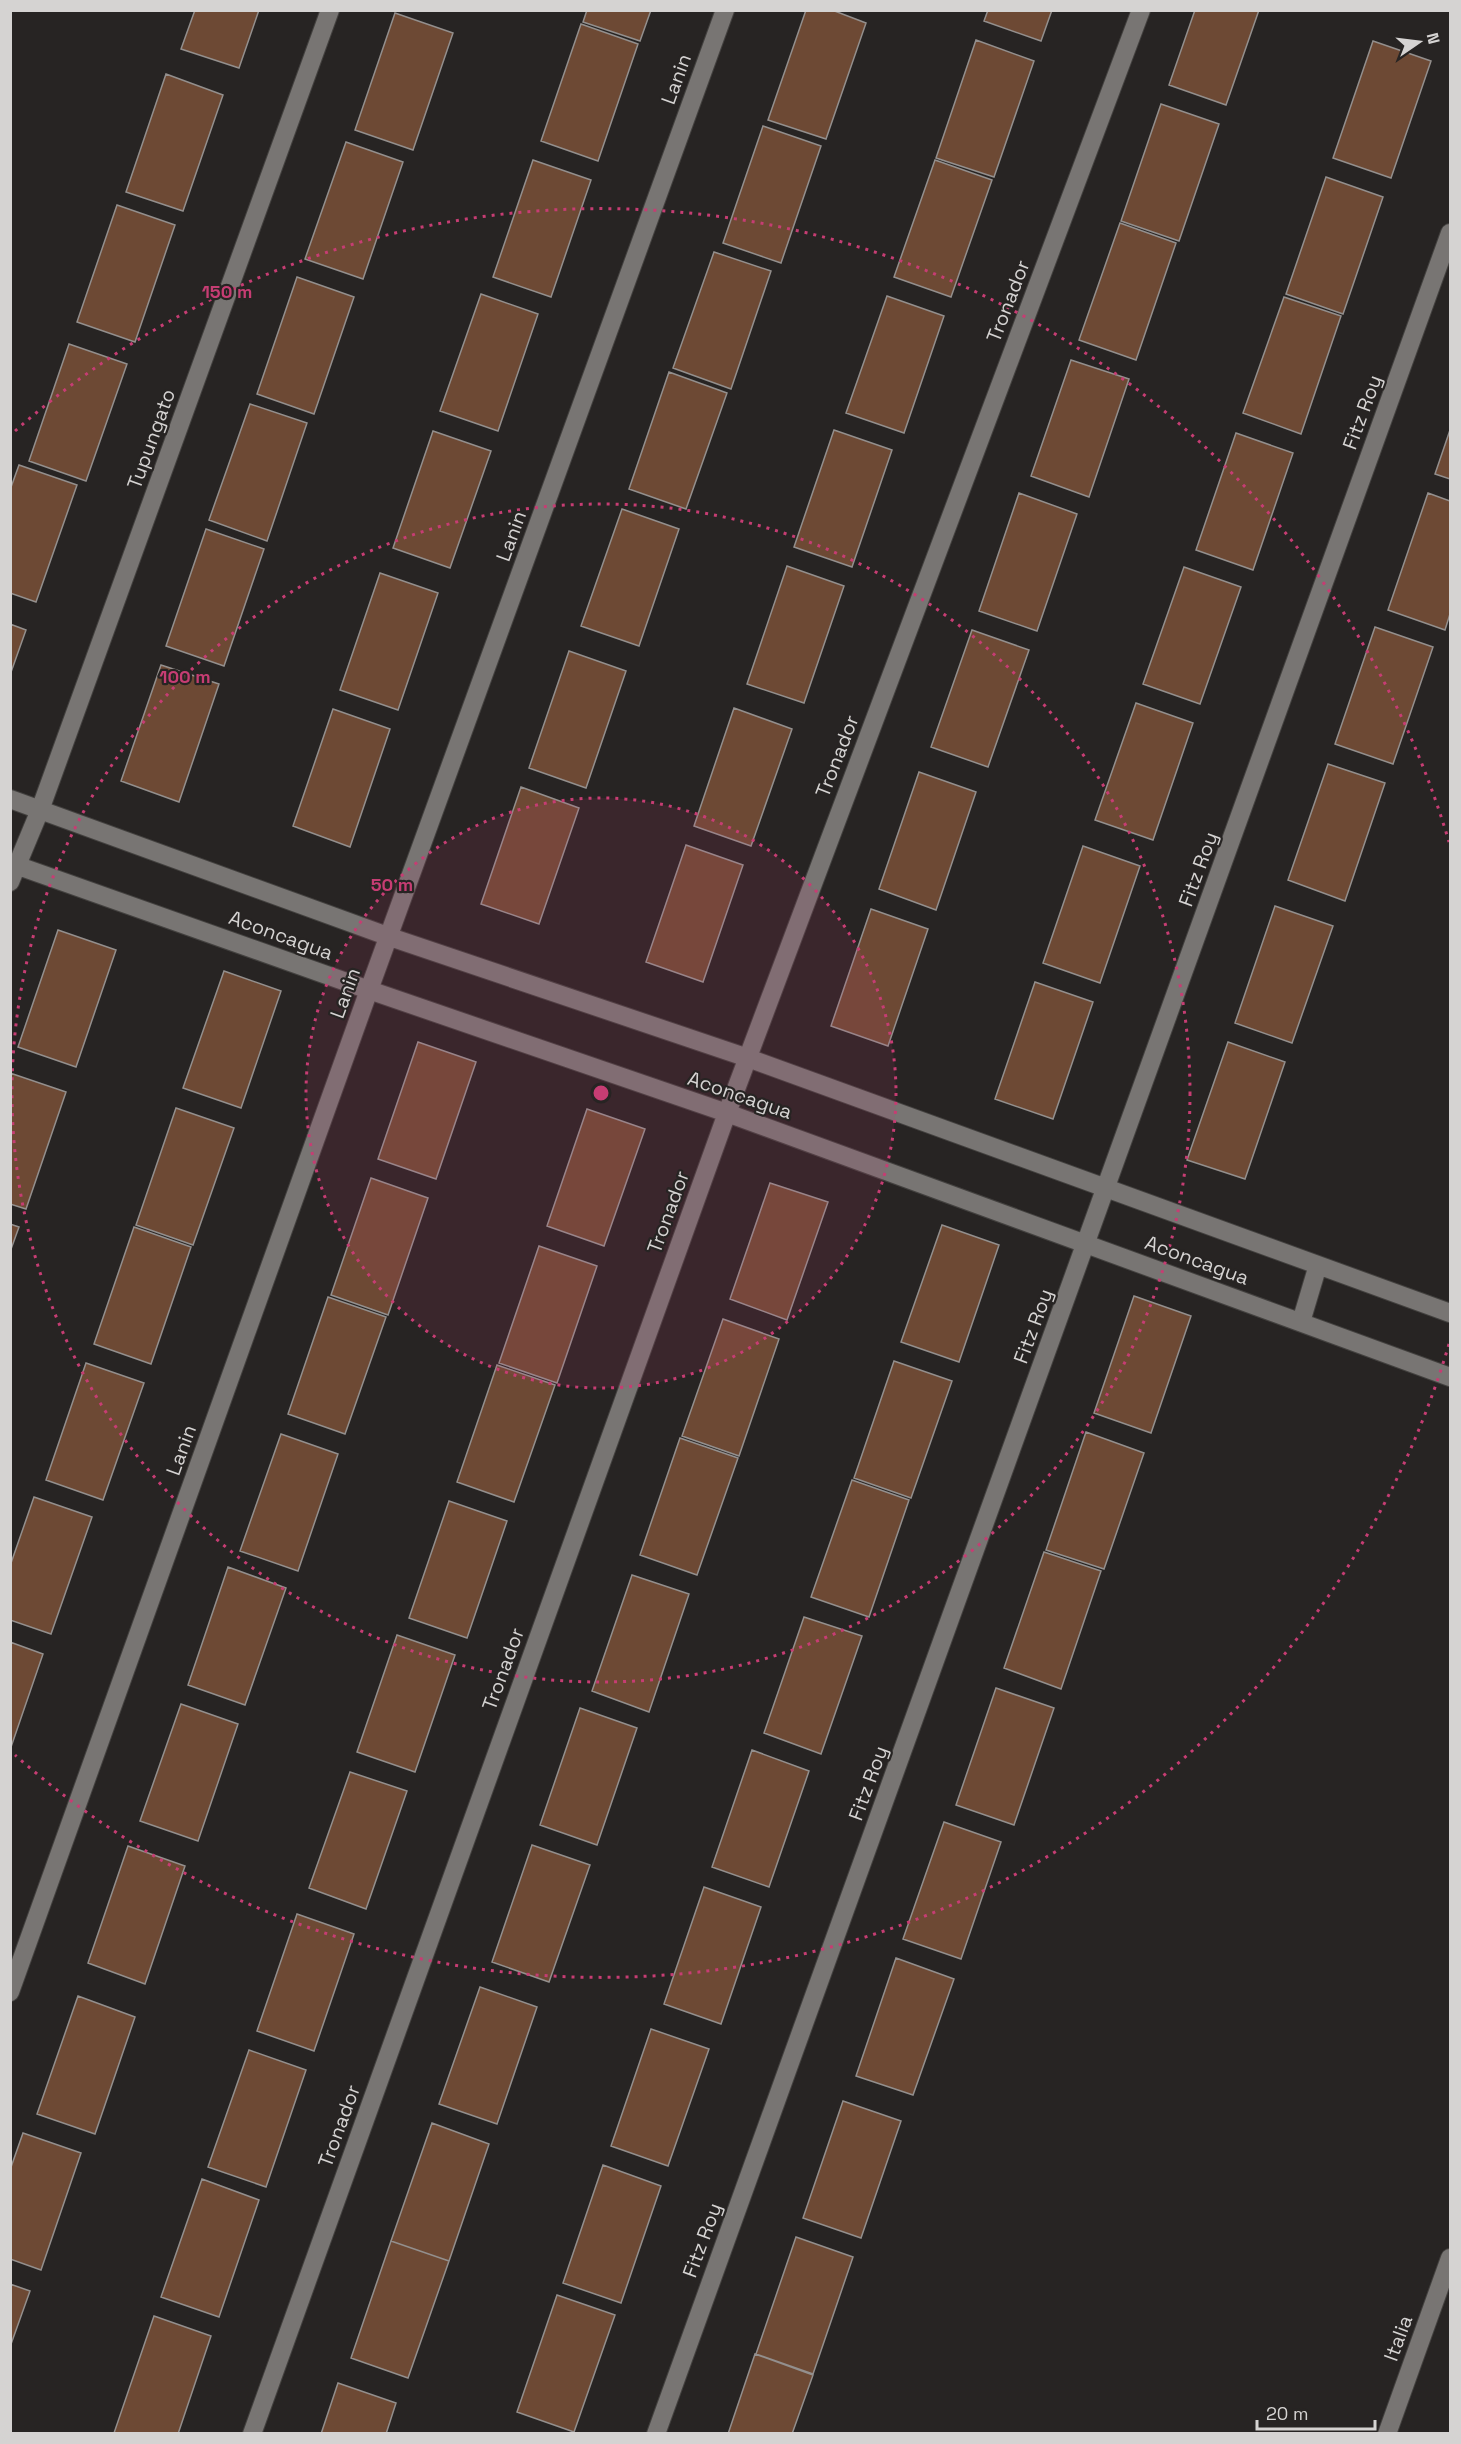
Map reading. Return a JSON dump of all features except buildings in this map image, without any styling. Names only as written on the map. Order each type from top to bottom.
[{"type":"street","name":"Tupungato","points":[[12,870],[40,810],[330,10]]},
{"type":"street","name":"Lanin","points":[[10,1992],[369,990],[725,10]]},
{"type":"street","name":"Tronador","points":[[252,2433],[727,1113],[1141,10]]},
{"type":"street","name":"Fitz Roy","points":[[656,2433],[1450,233]]},
{"type":"street","name":"Aconcagua","points":[[10,799],[390,937],[748,1058],[1450,1313]]},
{"type":"street","name":"Aconcagua","points":[[12,870],[727,1113],[1450,1377]]},
{"type":"street","points":[[1301,1322],[1318,1265]]},
{"type":"street","name":"Italia","points":[[1387,2433],[1450,2258]]}]
